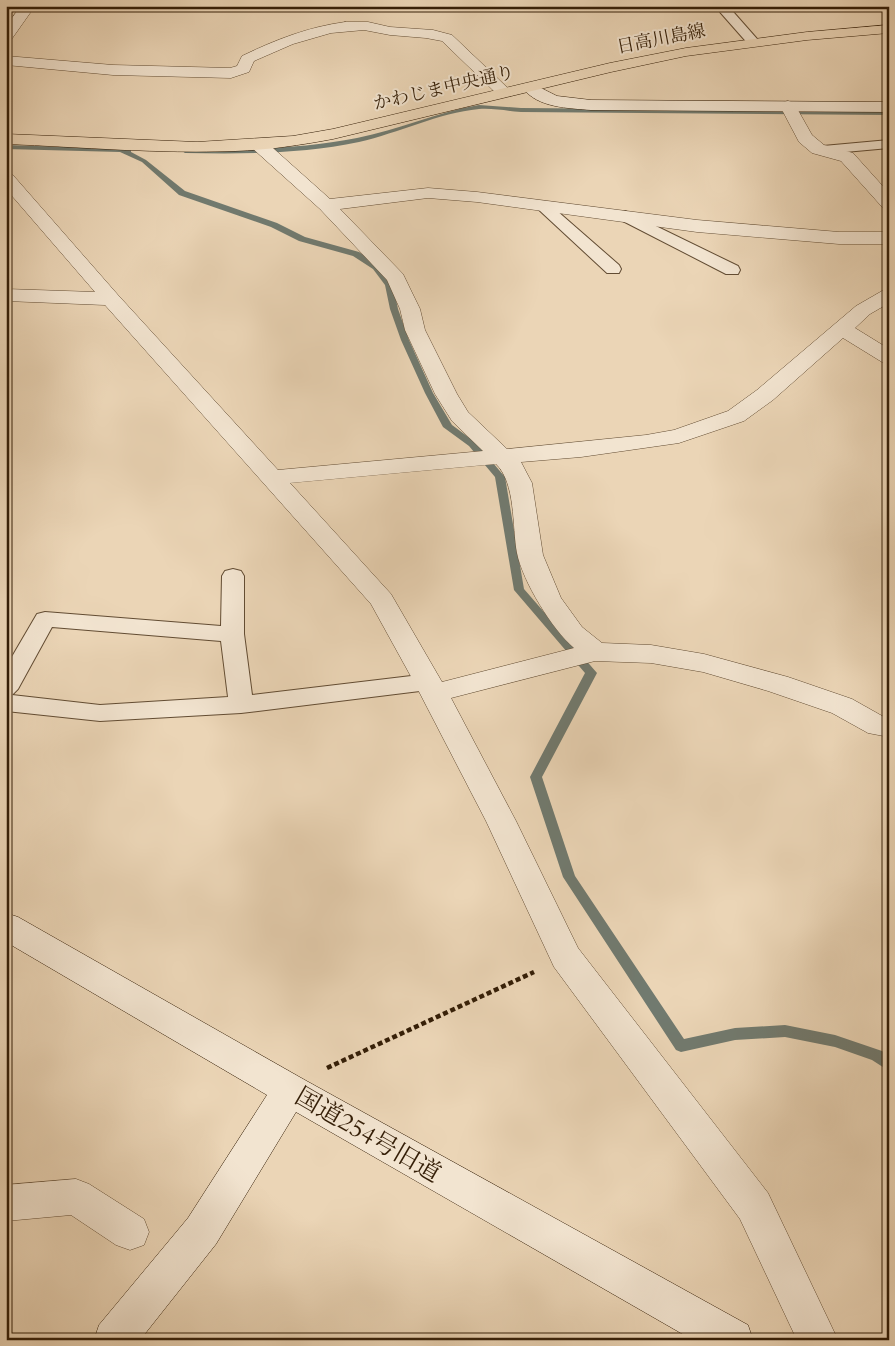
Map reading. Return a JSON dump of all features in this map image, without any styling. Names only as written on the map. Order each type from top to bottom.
[{"type":"main road","name":"日高川島線","points":[[531,88],[610,68],[686,52],[807,36],[889,29]]},
{"type":"main road","name":"かわじま中央通り","points":[[6,139],[188,147],[293,141],[333,134],[531,88]]},
{"type":"street","points":[[6,37],[28,6]]},
{"type":"street","points":[[348,13],[362,25]]},
{"type":"street","points":[[6,60],[113,70],[231,73],[244,70],[247,59],[296,38],[314,32],[362,25],[389,31],[437,34],[447,38],[505,93]]},
{"type":"street","name":"かわじま中央通り","points":[[531,88],[537,94],[557,101],[591,105],[889,107]]},
{"type":"street","points":[[788,106],[805,138],[823,150],[847,157],[889,204]]},
{"type":"street","points":[[258,144],[326,205],[396,278],[410,309],[415,330],[446,394],[460,416],[513,467],[520,483],[530,555],[549,600],[573,633],[595,652]]},
{"type":"street","points":[[11,188],[382,600],[431,687],[501,821],[566,957],[754,1206],[818,1340]]},
{"type":"street","points":[[326,205],[428,193],[478,197],[697,226],[830,237],[889,238]]},
{"type":"street","points":[[274,478],[646,442],[679,436],[736,416],[766,395],[863,310],[889,295]]},
{"type":"street","points":[[6,296],[111,300]]},
{"type":"street","points":[[842,329],[889,358]]},
{"type":"street","points":[[431,687],[595,652],[651,654],[704,663],[778,684],[842,706],[878,726],[889,727]]},
{"type":"street","name":"国道254号旧道","points":[[6,926],[290,1090],[733,1340]]},
{"type":"street","points":[[114,1340],[202,1231],[290,1090]]},
{"type":"street","points":[[6,1203],[76,1197],[130,1232]]},
{"type":"lane","points":[[724,9],[754,43]]},
{"type":"lane","points":[[823,150],[889,144]]},
{"type":"lane","points":[[543,206],[614,268]]},
{"type":"lane","points":[[624,216],[732,270]]},
{"type":"lane","points":[[233,576],[232,634],[241,704]]},
{"type":"lane","points":[[6,689],[45,619],[232,634]]},
{"type":"lane","points":[[6,703],[100,713],[241,704],[431,687]]},
{"type":"path","points":[[290,1090],[332,1065],[566,957]]},
{"type":"waterway","points":[[185,151],[272,150],[357,140],[448,113],[479,107],[521,110],[889,113]]},
{"type":"waterway","points":[[6,147],[129,150]]},
{"type":"waterway","points":[[122,150],[144,161],[182,193],[274,225],[302,239],[356,254],[376,267],[389,285],[394,309],[405,340],[429,393],[448,427],[472,444],[500,477],[519,590],[591,673],[536,777],[569,877],[681,1046],[735,1034],[785,1031],[835,1041],[877,1055],[889,1065]]}]
